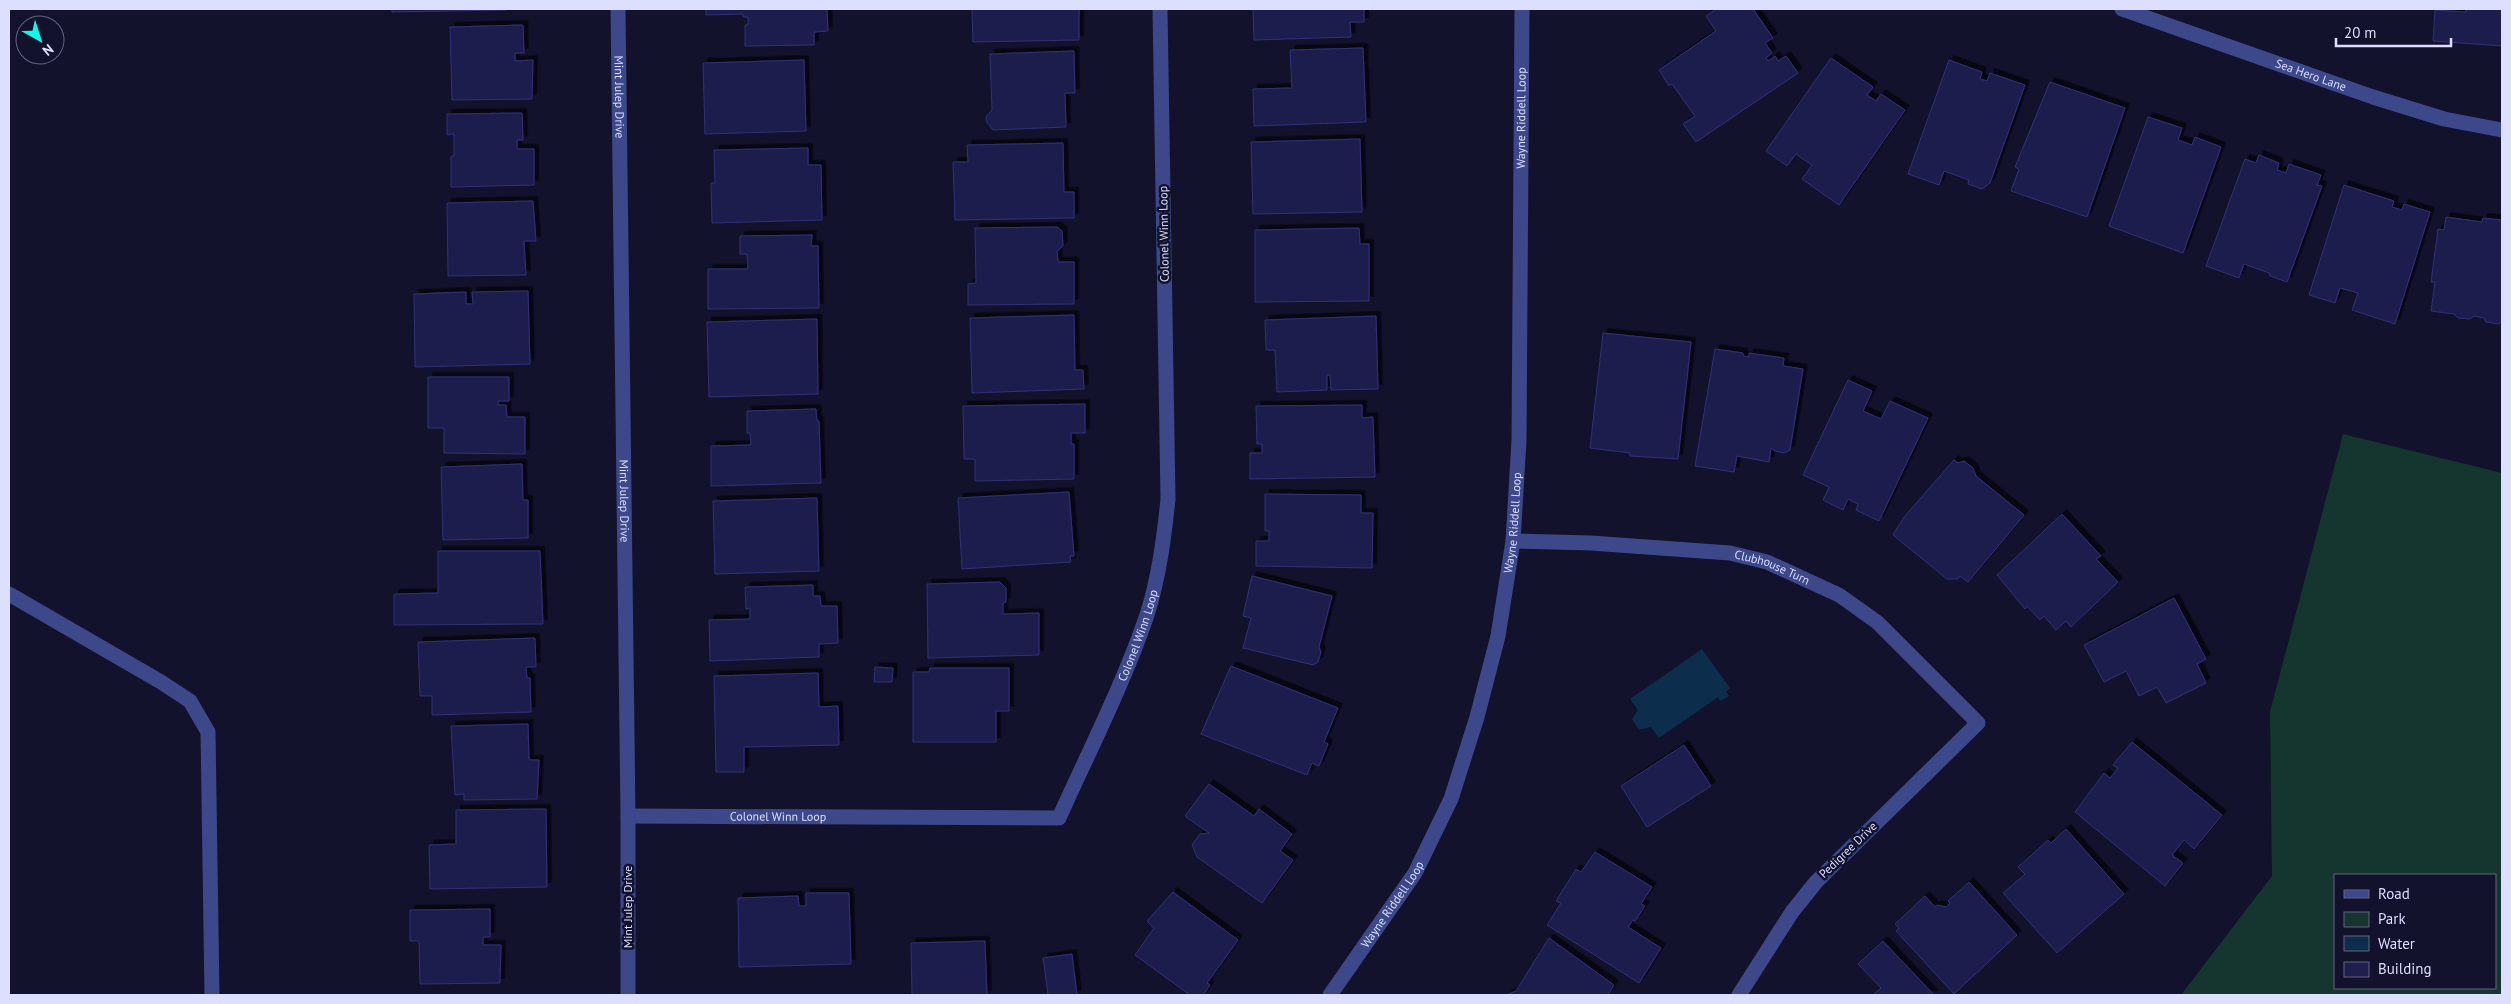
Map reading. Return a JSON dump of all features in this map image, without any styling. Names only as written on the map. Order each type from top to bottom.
[{"type":"street","name":"Mint Julep Drive","points":[[618,9],[628,816],[628,995]]},
{"type":"street","name":"Colonel Winn Loop","points":[[628,816],[1059,818],[1122,679],[1147,614],[1161,559],[1168,499],[1160,9]]},
{"type":"street","name":"Wayne Riddell Loop","points":[[1330,995],[1415,874],[1451,799],[1477,717],[1498,636],[1513,541],[1519,440],[1522,9]]},
{"type":"street","name":"Sea Hero Lane","points":[[2122,9],[2373,97],[2444,119],[2502,130]]},
{"type":"street","name":"Clubhouse Turn","points":[[1513,541],[1592,543],[1712,551],[1730,553],[1767,562],[1839,595],[1877,622],[1978,723]]},
{"type":"street","points":[[9,594],[161,682],[190,701],[208,732],[212,995]]},
{"type":"street","name":"Pedigree Drive","points":[[1739,995],[1786,920],[1816,882],[1978,723]]},
{"type":"green space","points":[[2343,434],[2502,473],[2502,995],[2181,995],[2272,876],[2270,712]]},
{"type":"water","points":[[1702,649],[1730,688],[1726,692],[1729,696],[1721,701],[1718,697],[1659,738],[1651,727],[1639,730],[1632,719],[1638,710],[1630,699]]},
{"type":"building","points":[[392,9],[506,9],[506,10],[392,12]]},
{"type":"building","points":[[706,9],[827,9],[828,31],[814,32],[814,45],[745,46],[745,25],[748,25],[748,17],[743,17],[743,14],[706,15]]},
{"type":"building","points":[[972,9],[1079,9],[1079,40],[973,42]]},
{"type":"building","points":[[1253,9],[1364,9],[1364,22],[1350,22],[1351,37],[1254,40]]},
{"type":"building","points":[[1716,9],[1753,9],[1773,38],[1765,43],[1772,53],[1766,58],[1768,61],[1775,56],[1778,61],[1786,56],[1798,73],[1696,142],[1683,124],[1695,116],[1672,84],[1669,86],[1659,70],[1716,31],[1706,16]]},
{"type":"building","points":[[2466,9],[2502,9],[2502,46],[2433,41],[2435,10],[2466,12]]},
{"type":"building","points":[[523,25],[524,53],[515,53],[515,61],[533,60],[532,99],[452,100],[450,27]]},
{"type":"building","points":[[1363,48],[1366,122],[1254,126],[1253,89],[1292,88],[1290,50]]},
{"type":"building","points":[[1074,51],[1075,93],[1065,93],[1066,127],[993,130],[986,117],[992,110],[990,54]]},
{"type":"building","points":[[1831,58],[1873,87],[1867,95],[1876,101],[1881,94],[1905,110],[1839,205],[1802,179],[1812,165],[1796,154],[1787,166],[1766,151]]},
{"type":"building","points":[[804,60],[806,131],[705,134],[703,63]]},
{"type":"building","points":[[1949,60],[1982,72],[1980,79],[1987,81],[1990,73],[2025,85],[1990,183],[1982,189],[1968,184],[1969,180],[1944,171],[1939,185],[1908,174]]},
{"type":"building","points":[[2050,82],[2125,108],[2087,217],[2011,191],[2019,169],[2015,167]]},
{"type":"building","points":[[522,113],[523,140],[517,140],[517,149],[534,149],[534,185],[451,187],[451,156],[454,156],[454,134],[447,135],[447,114]]},
{"type":"building","points":[[2148,117],[2182,128],[2178,140],[2192,145],[2195,137],[2221,147],[2183,253],[2109,226]]},
{"type":"building","points":[[1360,139],[1362,212],[1253,214],[1251,142]]},
{"type":"building","points":[[1063,143],[1064,192],[1074,192],[1074,218],[955,220],[953,162],[968,162],[967,145]]},
{"type":"building","points":[[808,148],[808,165],[821,165],[822,220],[712,223],[711,183],[715,183],[714,150]]},
{"type":"building","points":[[2259,155],[2279,163],[2277,170],[2286,173],[2289,164],[2321,175],[2317,185],[2322,186],[2287,282],[2244,264],[2239,278],[2206,266],[2245,159],[2256,163]]},
{"type":"building","points":[[2344,185],[2394,201],[2392,207],[2402,210],[2404,204],[2430,212],[2395,324],[2352,310],[2358,293],[2340,288],[2335,303],[2309,295]]},
{"type":"building","points":[[533,201],[536,241],[524,241],[526,275],[448,276],[447,203]]},
{"type":"building","points":[[2446,217],[2482,222],[2483,218],[2502,220],[2502,320],[2499,324],[2486,322],[2484,318],[2474,316],[2470,319],[2458,318],[2454,314],[2431,311],[2435,282],[2431,282],[2438,229],[2444,230]]},
{"type":"building","points":[[1057,227],[1062,231],[1063,246],[1057,251],[1058,262],[1074,262],[1074,304],[968,305],[968,284],[976,283],[975,228]]},
{"type":"building","points":[[1359,228],[1360,244],[1369,244],[1369,301],[1255,302],[1255,230]]},
{"type":"building","points":[[812,235],[811,246],[818,246],[819,308],[708,309],[708,269],[748,269],[747,254],[740,254],[740,236]]},
{"type":"building","points":[[528,291],[530,364],[415,367],[414,294],[466,292],[466,304],[473,304],[472,292]]},
{"type":"building","points":[[1074,315],[1075,370],[1083,370],[1084,389],[972,393],[970,318]]},
{"type":"building","points":[[1376,316],[1378,389],[1331,390],[1330,375],[1327,375],[1327,390],[1277,392],[1275,350],[1266,350],[1265,320]]},
{"type":"building","points":[[817,319],[818,394],[709,397],[707,322]]},
{"type":"building","points":[[1603,333],[1691,342],[1678,459],[1630,456],[1630,453],[1590,448]]},
{"type":"building","points":[[1715,349],[1743,353],[1743,356],[1749,357],[1749,353],[1784,358],[1783,366],[1803,369],[1790,450],[1784,453],[1771,448],[1769,462],[1737,456],[1734,472],[1695,466]]},
{"type":"building","points":[[428,377],[509,377],[509,401],[498,401],[498,405],[506,405],[507,417],[525,417],[525,454],[444,453],[444,428],[428,428]]},
{"type":"building","points":[[1848,380],[1872,391],[1863,411],[1881,419],[1890,401],[1928,418],[1879,521],[1856,510],[1858,504],[1848,499],[1843,510],[1823,500],[1829,487],[1803,475]]},
{"type":"building","points":[[1085,404],[1085,433],[1071,433],[1071,444],[1074,444],[1074,479],[975,481],[975,459],[964,459],[963,406]]},
{"type":"building","points":[[1362,405],[1362,418],[1373,417],[1375,477],[1250,479],[1250,453],[1262,453],[1262,444],[1257,444],[1256,406]]},
{"type":"building","points":[[816,409],[817,421],[819,421],[821,483],[711,486],[711,446],[751,445],[750,433],[747,433],[747,411]]},
{"type":"building","points":[[1954,460],[1958,463],[1964,461],[1973,468],[1976,476],[2024,515],[1968,582],[1960,576],[1958,579],[1947,579],[1893,535],[1904,517]]},
{"type":"building","points":[[522,464],[523,500],[528,500],[528,538],[443,540],[441,467]]},
{"type":"building","points":[[1069,492],[1074,556],[1070,556],[1071,562],[962,569],[958,498]]},
{"type":"building","points":[[1265,494],[1361,495],[1361,513],[1373,513],[1372,568],[1256,566],[1256,541],[1269,541],[1269,531],[1265,531]]},
{"type":"building","points":[[817,498],[819,571],[715,574],[713,501]]},
{"type":"building","points":[[2062,514],[2101,556],[2096,559],[2118,582],[2071,627],[2066,621],[2056,630],[2044,616],[2040,620],[2027,606],[2025,609],[1997,575]]},
{"type":"building","points":[[438,551],[540,551],[543,624],[394,625],[394,594],[438,593]]},
{"type":"building","points":[[1252,576],[1332,596],[1319,647],[1321,652],[1318,662],[1313,665],[1243,648],[1251,618],[1243,616]]},
{"type":"building","points":[[1000,582],[1006,588],[1006,602],[1003,603],[1003,614],[1039,613],[1039,655],[928,658],[927,584]]},
{"type":"building","points":[[813,585],[813,596],[820,596],[821,606],[837,606],[838,643],[819,644],[819,657],[710,661],[709,620],[750,619],[750,608],[746,609],[745,587]]},
{"type":"building","points":[[2174,598],[2206,659],[2197,664],[2206,683],[2166,703],[2157,687],[2139,696],[2126,671],[2104,682],[2084,645]]},
{"type":"building","points":[[535,638],[536,667],[526,667],[527,678],[530,678],[531,712],[432,715],[432,696],[420,696],[418,642]]},
{"type":"building","points":[[1231,666],[1338,708],[1324,742],[1328,744],[1319,766],[1312,763],[1307,775],[1201,734]]},
{"type":"building","points":[[875,667],[893,668],[892,682],[874,682]]},
{"type":"building","points":[[930,668],[1009,668],[1009,711],[996,711],[996,742],[913,742],[913,672],[929,672]]},
{"type":"building","points":[[818,673],[819,707],[838,706],[839,745],[744,747],[744,772],[716,772],[714,676]]},
{"type":"building","points":[[528,724],[529,760],[539,760],[537,799],[464,800],[464,794],[455,795],[451,726]]},
{"type":"building","points":[[2132,742],[2222,815],[2194,849],[2184,840],[2172,855],[2183,863],[2165,886],[2075,812],[2104,773],[2110,778],[2118,768],[2113,765]]},
{"type":"building","points":[[1684,745],[1711,786],[1647,827],[1621,786]]},
{"type":"building","points":[[1209,784],[1254,816],[1259,809],[1292,834],[1280,851],[1293,860],[1262,903],[1197,857],[1192,845],[1200,834],[1209,833],[1185,816]]},
{"type":"building","points":[[546,809],[547,887],[430,889],[429,845],[456,844],[456,810]]},
{"type":"building","points":[[2066,829],[2124,894],[2057,953],[2003,893],[2025,874],[2018,867],[2048,840],[2051,843]]},
{"type":"building","points":[[1595,852],[1652,887],[1641,904],[1645,906],[1635,921],[1633,920],[1628,927],[1661,948],[1639,983],[1547,925],[1561,903],[1556,901],[1576,869],[1581,872]]},
{"type":"building","points":[[1969,882],[2017,935],[1954,994],[1896,931],[1899,928],[1895,924],[1925,896],[1935,907],[1937,905],[1946,907],[1950,903],[1948,901]]},
{"type":"building","points":[[1173,892],[1238,940],[1207,983],[1210,985],[1203,995],[1190,995],[1135,955],[1154,928],[1147,921]]},
{"type":"building","points":[[806,893],[849,893],[851,964],[739,967],[738,898],[798,896],[799,906],[806,906]]},
{"type":"building","points":[[490,909],[490,937],[483,937],[483,945],[501,945],[500,983],[420,984],[419,941],[410,941],[410,910]]},
{"type":"building","points":[[1549,938],[1614,985],[1608,995],[1506,995],[1516,991]]},
{"type":"building","points":[[985,941],[987,995],[912,995],[911,943]]},
{"type":"building","points":[[1883,941],[1934,995],[1873,995],[1881,988],[1858,964]]},
{"type":"building","points":[[1072,954],[1077,995],[1040,995],[1048,994],[1043,958]]}]
